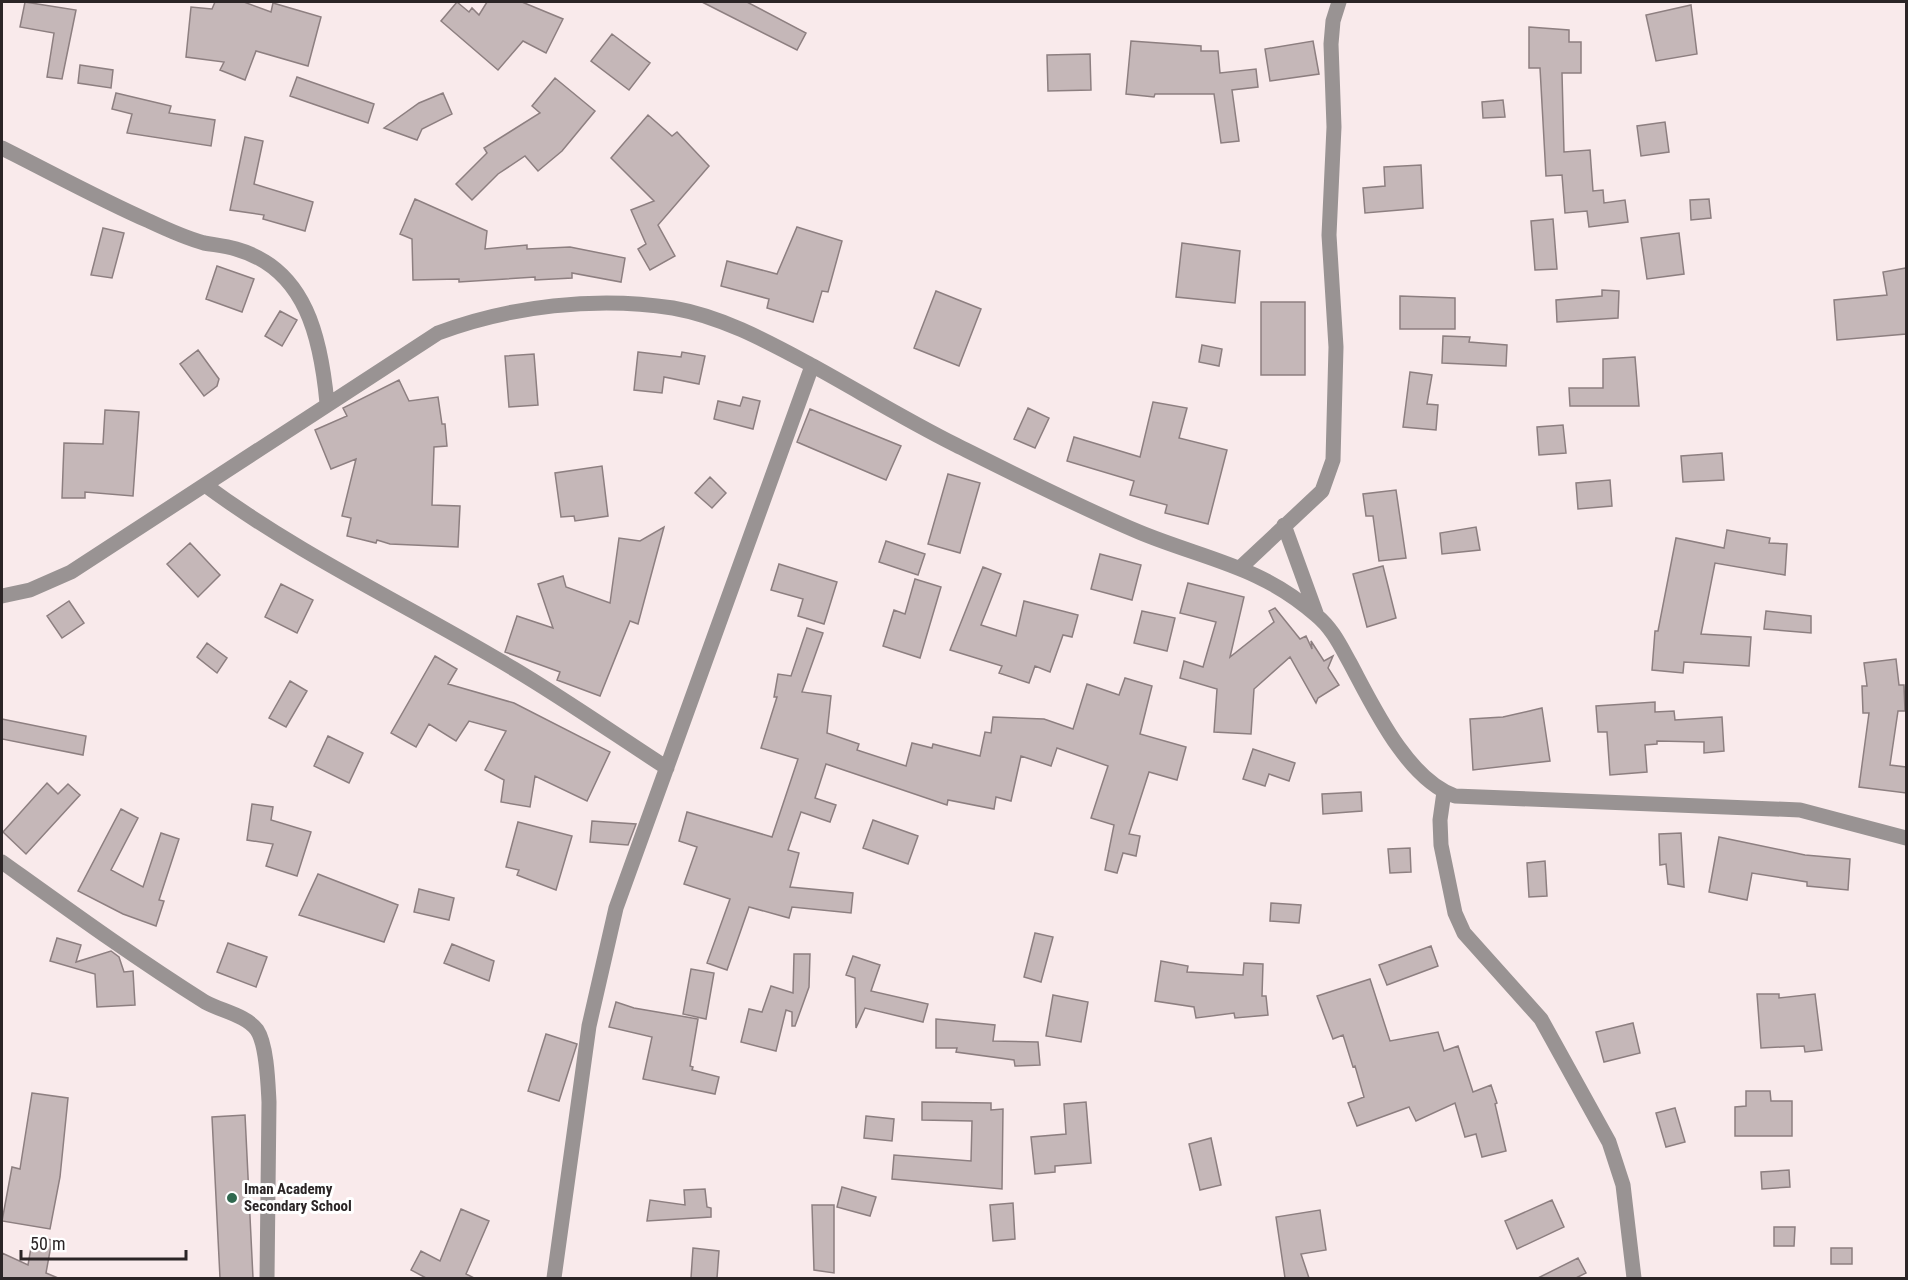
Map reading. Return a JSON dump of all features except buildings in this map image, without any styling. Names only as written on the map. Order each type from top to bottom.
[{"type":"street","points":[[1241,567],[1322,491],[1332,460],[1336,347],[1329,235],[1334,127],[1331,44],[1333,21],[1339,2]]},
{"type":"street","points":[[2,148],[150,222],[203,243],[237,249],[280,274],[303,301],[312,323],[323,364],[327,403]]},
{"type":"street","points":[[2,596],[30,590],[71,572],[327,403],[438,333],[472,320],[527,310],[600,304],[674,309],[756,334],[954,444],[1140,533],[1241,567],[1281,588],[1316,614],[1330,628],[1399,747],[1427,778],[1444,792],[1455,796],[1800,810],[1906,838]]},
{"type":"street","points":[[554,1278],[589,1026],[616,908],[813,366]]},
{"type":"street","points":[[205,485],[252,520],[325,565],[514,668],[667,768]]},
{"type":"street","points":[[1284,525],[1316,614]]},
{"type":"street","points":[[1444,792],[1440,820],[1441,845],[1455,913],[1464,933],[1541,1019],[1609,1142],[1623,1185],[1634,1278]]},
{"type":"street","points":[[2,862],[155,970],[209,1004],[247,1022],[257,1031],[267,1073],[269,1102],[267,1278]]},
{"type":"place","name":"Iman Academy Secondary School","points":[[232,1198]]}]
